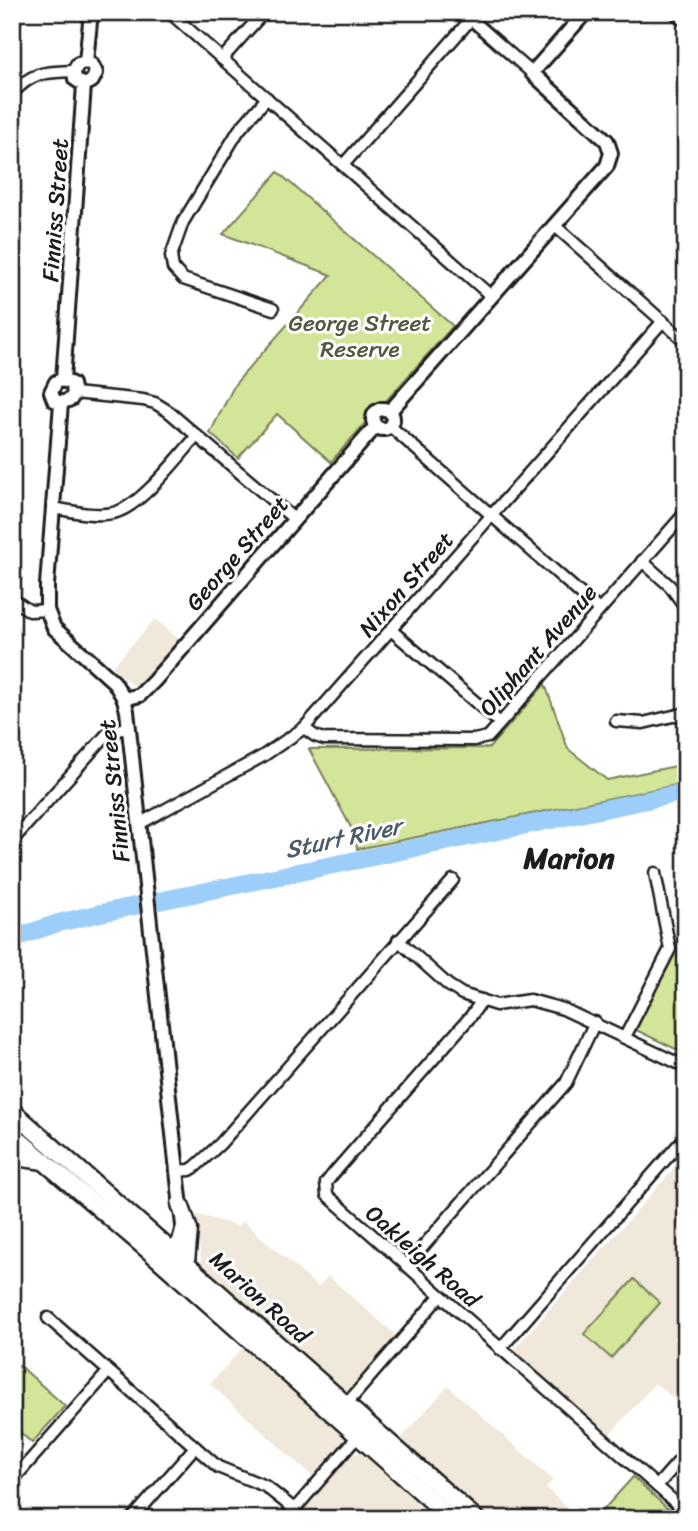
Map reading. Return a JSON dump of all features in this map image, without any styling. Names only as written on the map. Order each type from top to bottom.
[{"type":"main road","name":"Marion Road","points":[[12,1111],[164,1253],[341,1410],[476,1519]]},
{"type":"main road","name":"Marion Road","points":[[14,1138],[164,1253],[186,1262],[341,1410],[358,1436],[452,1519]]},
{"type":"main road","points":[[12,1159],[44,1161]]},
{"type":"main road","points":[[180,1204],[189,1230],[186,1262]]},
{"type":"street","points":[[86,62],[91,12]]},
{"type":"street","points":[[169,12],[491,296]]},
{"type":"street","points":[[222,59],[264,12]]},
{"type":"street","points":[[531,73],[586,12]]},
{"type":"street","points":[[674,12],[686,22]]},
{"type":"street","points":[[344,164],[467,16],[607,141],[611,153],[607,166],[390,411]]},
{"type":"street","points":[[86,62],[92,65],[96,74],[92,81],[84,85],[75,79],[74,71],[78,64],[86,62]]},
{"type":"street","points":[[12,94],[30,77],[43,72],[74,71]]},
{"type":"street","name":"Finniss Street","points":[[63,380],[84,85]]},
{"type":"street","points":[[267,98],[239,130],[183,222],[171,256],[173,268],[183,279],[273,309]]},
{"type":"street","points":[[554,226],[686,342]]},
{"type":"street","name":"Nixon Street","points":[[139,824],[263,756],[304,728],[663,321]]},
{"type":"street","points":[[63,380],[72,384],[74,393],[71,399],[61,403],[54,400],[51,392],[56,382],[63,380]]},
{"type":"street","points":[[74,393],[155,402],[294,519]]},
{"type":"street","points":[[12,598],[30,611],[47,610],[61,403]]},
{"type":"street","points":[[383,409],[390,411],[393,420],[390,426],[385,429],[376,426],[374,413],[383,409]]},
{"type":"street","name":"George Street","points":[[124,699],[140,695],[154,681],[376,426]]},
{"type":"street","points":[[390,426],[599,610]]},
{"type":"street","points":[[53,508],[100,514],[130,507],[197,436]]},
{"type":"street","name":"Oliphant Avenue","points":[[304,728],[324,739],[474,740],[488,737],[686,512]]},
{"type":"street","points":[[642,561],[670,586],[686,608]]},
{"type":"street","name":"Finniss Street","points":[[47,610],[54,628],[114,682],[124,699],[183,1226],[178,1241],[164,1253]]},
{"type":"street","points":[[391,629],[500,723]]},
{"type":"street","points":[[616,721],[643,723],[686,713]]},
{"type":"street","points":[[12,841],[108,733],[129,727]]},
{"type":"street","points":[[625,1037],[670,949],[655,873]]},
{"type":"street","points":[[176,1171],[190,1170],[202,1163],[453,880]]},
{"type":"street","points":[[398,940],[447,985],[462,994],[496,1005],[530,1000],[563,1009],[686,1067]]},
{"type":"street","name":"Oakleigh Road","points":[[482,1000],[326,1183],[327,1195],[686,1512]]},
{"type":"street","points":[[406,1266],[566,1083],[595,1022]]},
{"type":"street","points":[[14,1138],[29,1126]]},
{"type":"street","points":[[500,1349],[686,1136]]},
{"type":"street","points":[[341,1410],[440,1296]]},
{"type":"street","points":[[48,1318],[218,1467],[265,1486],[294,1509]]},
{"type":"street","points":[[12,1481],[108,1372]]},
{"type":"street","points":[[286,1519],[358,1436]]},
{"type":"street","points":[[132,1519],[195,1447]]},
{"type":"street","points":[[657,1486],[686,1453]]},
{"type":"shaded area","points":[[155,619],[180,640],[137,689],[112,667]]},
{"type":"shaded area","points":[[12,866],[22,905],[12,910]]},
{"type":"shaded area","points":[[686,1155],[686,1408],[655,1383],[605,1440],[510,1354]]},
{"type":"shaded area","points":[[195,1214],[238,1226],[243,1221],[318,1287],[328,1276],[397,1336],[349,1390],[339,1392],[202,1268]]},
{"type":"shaded area","points":[[246,1344],[345,1433],[344,1445],[314,1478],[210,1384]]},
{"type":"shaded area","points":[[448,1386],[553,1480],[546,1488],[579,1519],[484,1519],[398,1442]]},
{"type":"shaded area","points":[[352,1453],[362,1453],[436,1519],[293,1519]]},
{"type":"green space","name":"George Street Reserve","points":[[278,172],[453,326],[385,402],[373,409],[367,421],[331,462],[277,414],[238,458],[210,433],[235,384],[331,275],[223,234]]},
{"type":"green space","points":[[545,684],[568,749],[607,780],[686,764],[686,783],[357,849],[355,835],[309,749],[489,748]]},
{"type":"green space","points":[[676,948],[686,953],[686,1054],[636,1030]]},
{"type":"green space","points":[[634,1279],[660,1303],[611,1358],[584,1334]]},
{"type":"green space","points":[[19,1365],[65,1406],[32,1443],[12,1425],[12,1372]]},
{"type":"green space","points":[[633,1477],[679,1519],[595,1519]]},
{"type":"waterway","name":"Sturt River","points":[[12,939],[58,923],[101,913],[686,792]]},
{"type":"district","name":"Marion","points":[[569,858]]}]
